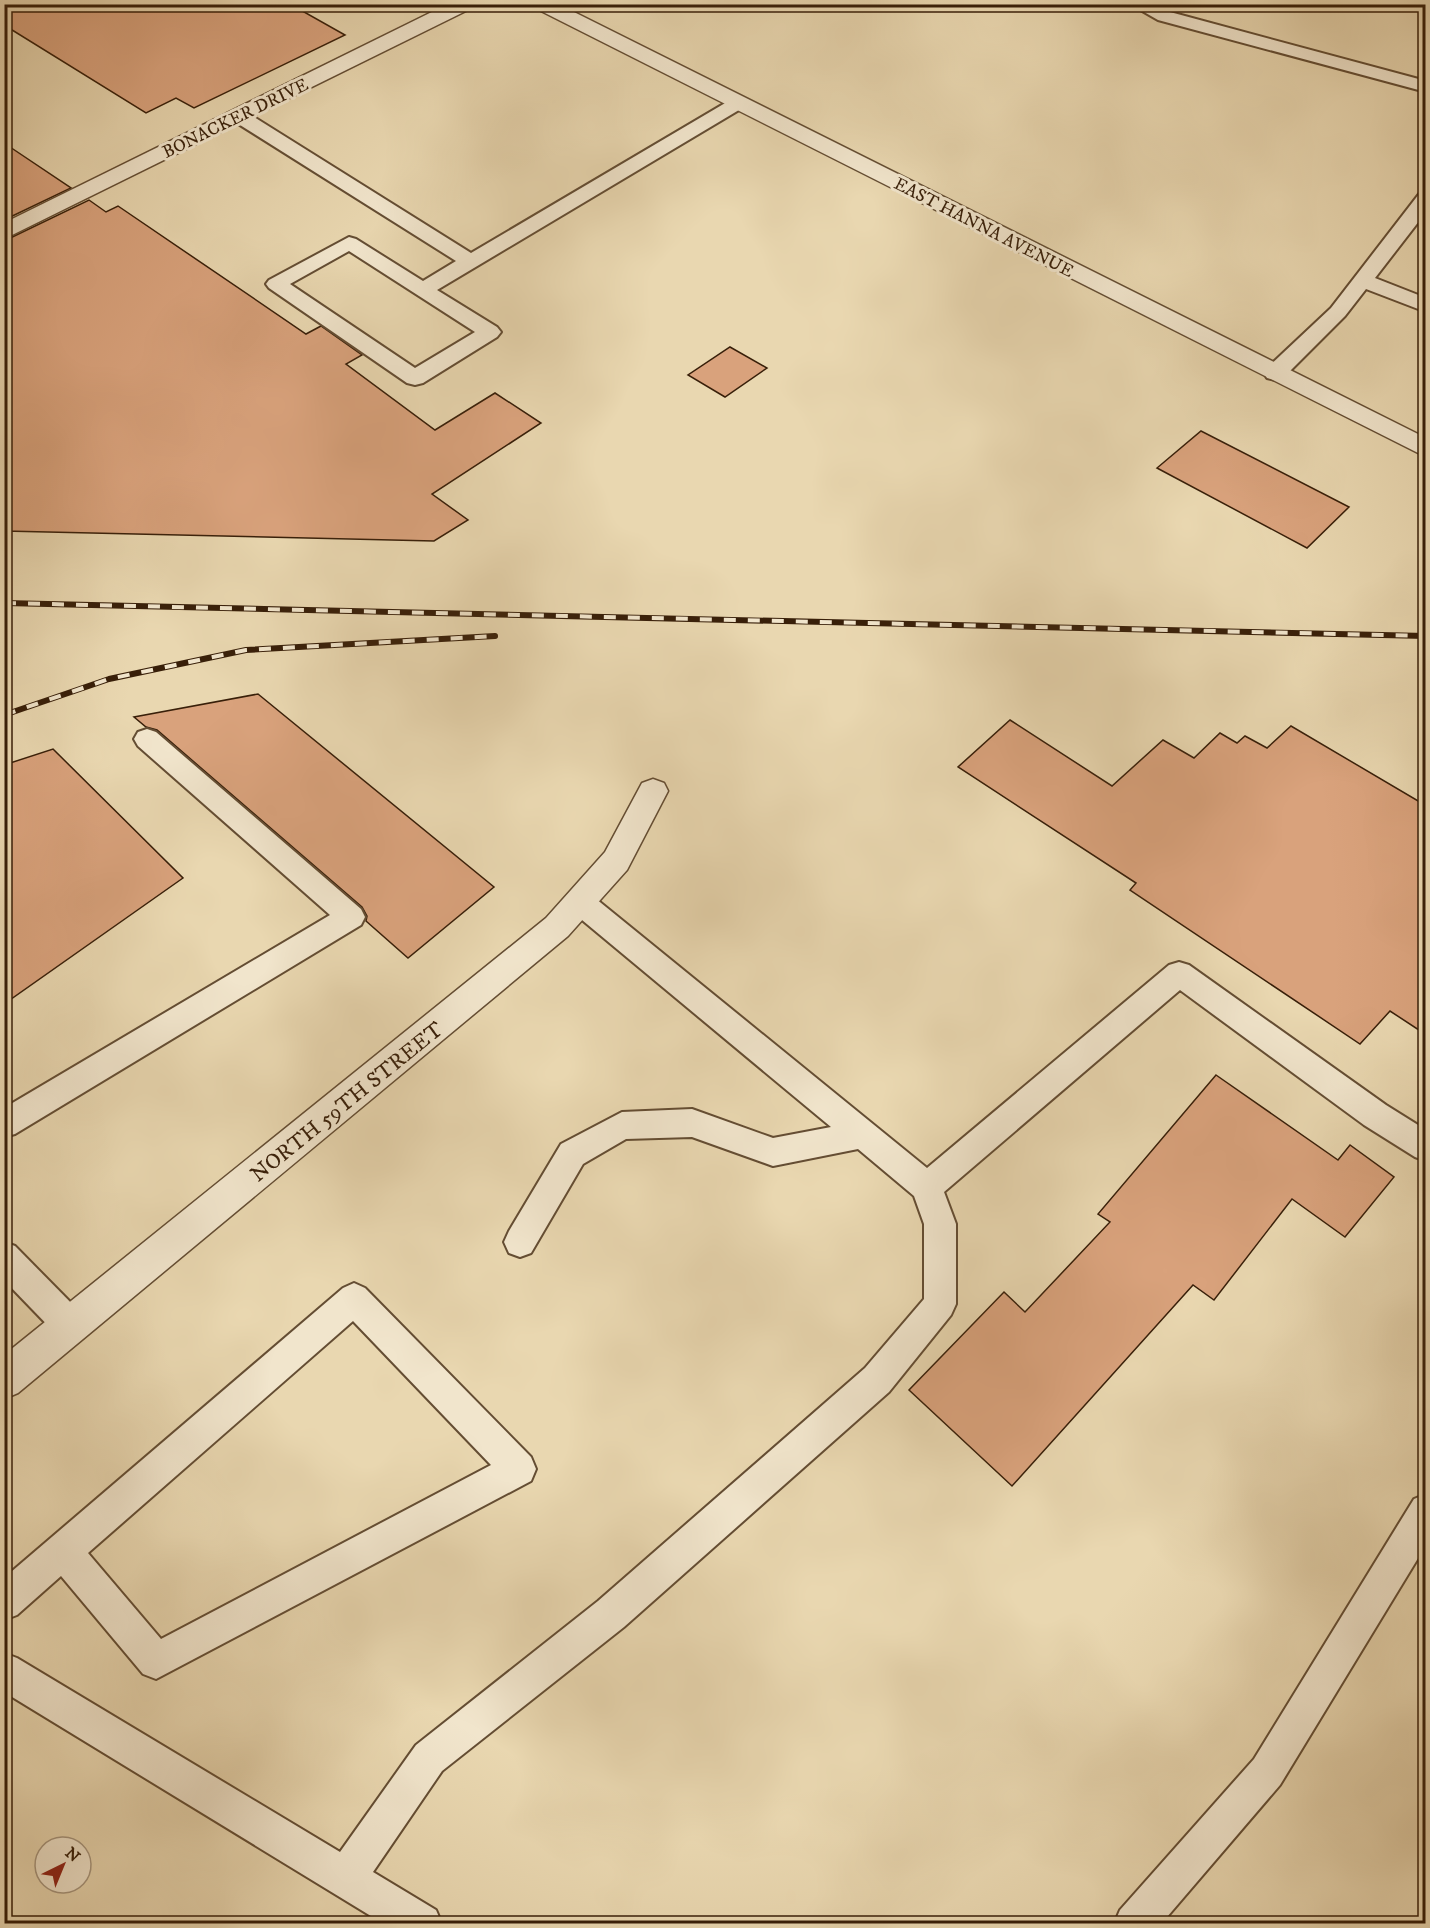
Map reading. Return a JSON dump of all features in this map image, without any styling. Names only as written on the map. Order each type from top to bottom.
[{"type":"street","name":"BONACKER DRIVE","points":[[4,232],[465,4]]},
{"type":"street","name":"EAST HANNA AVENUE","points":[[542,4],[1425,449]]},
{"type":"street","name":"NORTH 59TH STREET","points":[[4,1380],[557,927],[616,861],[653,791]]},
{"type":"lane","points":[[1138,4],[1164,16],[1425,87]]},
{"type":"lane","points":[[424,289],[738,103]]},
{"type":"lane","points":[[239,116],[470,261]]},
{"type":"lane","points":[[1275,373],[1338,312],[1425,198]]},
{"type":"lane","points":[[349,243],[424,289],[490,332],[415,378],[276,284],[349,243]]},
{"type":"lane","points":[[1362,280],[1425,306]]},
{"type":"lane","points":[[4,1124],[351,917],[147,739]]},
{"type":"lane","points":[[346,1877],[429,1758],[611,1614],[877,1380],[940,1304],[940,1224],[927,1187],[579,902]]},
{"type":"lane","points":[[927,1187],[1179,974],[1425,1147]]},
{"type":"lane","points":[[520,1242],[572,1154],[622,1126],[692,1123],[773,1152],[862,1134]]},
{"type":"lane","points":[[4,1257],[70,1326]]},
{"type":"lane","points":[[4,1602],[354,1299],[519,1469],[156,1661],[63,1551]]},
{"type":"lane","points":[[1134,1923],[1267,1772],[1425,1511]]},
{"type":"lane","points":[[4,1671],[422,1923]]},
{"type":"building","points":[[4,4],[290,4],[345,35],[194,108],[176,98],[146,113],[4,25]]},
{"type":"building","points":[[4,143],[71,188],[4,220]]},
{"type":"building","points":[[89,200],[106,212],[118,206],[306,334],[321,326],[362,355],[346,364],[435,430],[495,393],[541,423],[432,494],[468,520],[434,541],[4,531],[4,241]]},
{"type":"building","points":[[730,347],[767,368],[725,397],[688,375]]},
{"type":"building","points":[[1201,431],[1349,507],[1307,548],[1157,468]]},
{"type":"building","points":[[258,694],[494,887],[408,958],[366,921],[367,916],[362,907],[157,730],[146,727],[134,717]]},
{"type":"building","points":[[1010,720],[1112,786],[1163,740],[1194,758],[1220,733],[1237,743],[1245,736],[1267,748],[1291,726],[1425,805],[1425,1034],[1390,1011],[1360,1044],[1130,890],[1136,883],[958,767]]},
{"type":"building","points":[[53,749],[183,878],[4,1004],[4,765]]},
{"type":"building","points":[[1216,1075],[1338,1160],[1350,1145],[1394,1177],[1345,1237],[1292,1199],[1214,1300],[1193,1285],[1012,1486],[909,1390],[1004,1292],[1025,1312],[1110,1222],[1098,1214]]},
{"type":"railway","points":[[4,603],[1426,636]]},
{"type":"railway","points":[[4,715],[109,679],[246,650],[495,636]]}]
